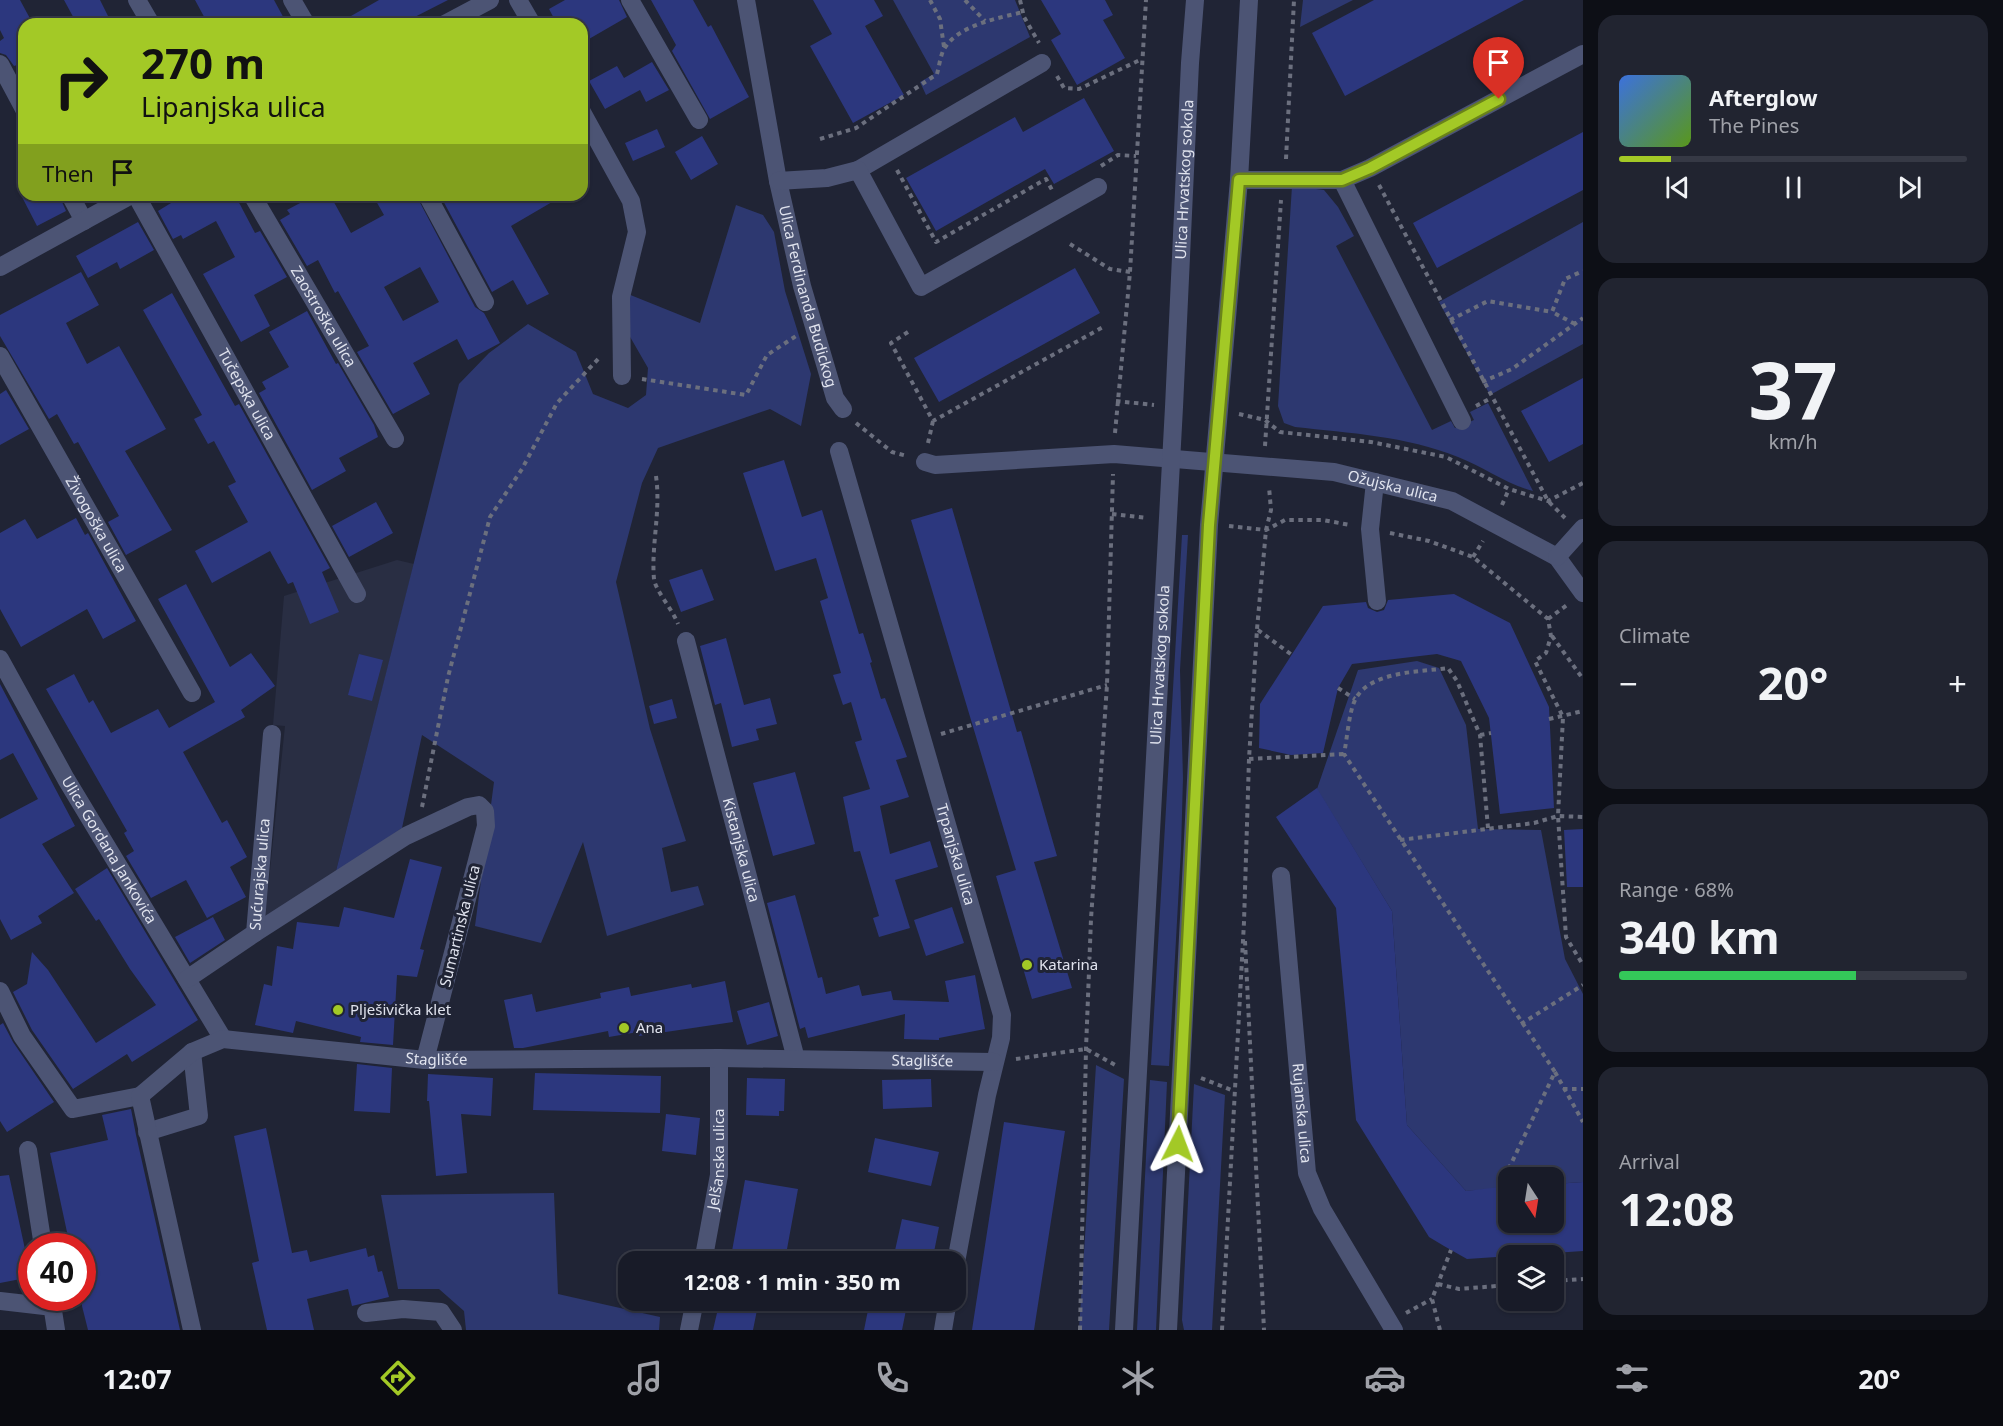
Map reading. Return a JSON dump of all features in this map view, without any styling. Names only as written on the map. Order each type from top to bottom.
[{"type":"street","points":[[137,0],[148,18]]},
{"type":"street","points":[[292,0],[302,18]]},
{"type":"street","points":[[456,18],[490,0]]},
{"type":"street","points":[[518,0],[528,18]]},
{"type":"street","points":[[630,0],[699,120]]},
{"type":"street","name":"Ulica Ferdinanda Budickog","points":[[747,0],[778,181],[814,325],[835,398],[843,409]]},
{"type":"street","name":"Ulica Hrvatskog sokola","points":[[1124,1330],[1195,0]]},
{"type":"street","points":[[1168,1330],[1214,461],[1239,180],[1249,0]]},
{"type":"street","points":[[1239,180],[1342,180],[1370,168],[1583,54]]},
{"type":"street","points":[[0,64],[18,98]]},
{"type":"street","points":[[778,181],[827,178],[858,170],[1044,71]]},
{"type":"street","points":[[588,123],[631,201],[637,232],[621,297],[622,376]]},
{"type":"street","points":[[858,170],[921,287],[1095,179]]},
{"type":"street","points":[[1342,180],[1462,421]]},
{"type":"street","points":[[73,201],[84,221]]},
{"type":"street","points":[[0,267],[120,201]]},
{"type":"street","name":"Tučepska ulica","points":[[139,201],[357,594]]},
{"type":"street","name":"Zaostroška ulica","points":[[256,201],[396,439]]},
{"type":"street","points":[[430,201],[485,302]]},
{"type":"street","name":"Živogoška ulica","points":[[0,356],[192,693]]},
{"type":"street","name":"Trpanjska ulica","points":[[839,451],[1002,1015],[1001,1038],[994,1062],[958,1251]]},
{"type":"street","name":"Ožujska ulica","points":[[925,462],[935,465],[1114,454],[1334,472],[1452,501],[1557,557],[1583,593]]},
{"type":"street","points":[[1375,482],[1370,529],[1377,601]]},
{"type":"street","points":[[1557,557],[1581,530]]},
{"type":"street","name":"Kistanjska ulica","points":[[686,641],[796,1059]]},
{"type":"street","name":"Ulica Gordana Jankovića","points":[[0,659],[66,779],[223,1039]]},
{"type":"street","name":"Sućurajska ulica","points":[[188,979],[255,933],[272,734]]},
{"type":"street","name":"Sumartinska ulica","points":[[417,831],[468,807],[479,805],[485,811],[486,826],[425,1060]]},
{"type":"street","points":[[255,933],[417,831]]},
{"type":"street","name":"Rujanska ulica","points":[[1281,876],[1307,1173],[1322,1209],[1394,1330]]},
{"type":"street","points":[[0,991],[22,1036],[73,1108],[140,1095],[192,1330]]},
{"type":"street","name":"Staglišće","points":[[140,1095],[192,1052],[223,1039],[425,1060],[719,1058],[994,1062]]},
{"type":"street","points":[[147,1132],[199,1116],[192,1052]]},
{"type":"street","name":"Jelšanska ulica","points":[[705,1251],[719,1175],[719,1058]]},
{"type":"street","points":[[28,1150],[41,1233]]},
{"type":"street","points":[[0,1301],[18,1301]]},
{"type":"street","points":[[366,1313],[404,1310],[441,1312],[453,1330]]},
{"type":"street","points":[[53,1311],[56,1330]]},
{"type":"street","points":[[689,1330],[693,1311]]},
{"type":"street","points":[[943,1330],[946,1311]]},
{"type":"path","points":[[820,140],[856,128],[937,74],[945,48],[940,19],[930,0]]},
{"type":"path","points":[[965,0],[985,21]]},
{"type":"path","points":[[1080,1330],[1091,919],[1107,685],[1116,401],[1130,272],[1146,0]]},
{"type":"path","points":[[1285,166],[1294,0]]},
{"type":"path","points":[[945,48],[970,28],[985,21],[1023,12]]},
{"type":"path","points":[[1064,88],[1078,89],[1142,59]]},
{"type":"path","points":[[1044,71],[1056,74]]},
{"type":"path","points":[[1095,179],[1118,155],[1136,156]]},
{"type":"path","points":[[894,164],[936,242],[1046,179],[1055,194]]},
{"type":"path","points":[[1370,168],[1482,382],[1548,501],[1581,530]]},
{"type":"path","points":[[1264,441],[1282,195]]},
{"type":"path","points":[[1070,244],[1110,269],[1130,272]]},
{"type":"path","points":[[1552,312],[1564,279],[1583,271]]},
{"type":"path","points":[[1450,320],[1488,302],[1552,312],[1575,324]]},
{"type":"path","points":[[1482,382],[1512,369],[1583,318]]},
{"type":"path","points":[[622,376],[746,395],[767,355],[814,325]]},
{"type":"path","points":[[908,332],[891,343],[933,422],[1105,326]]},
{"type":"path","points":[[417,831],[447,677],[490,517],[522,469],[557,404],[621,334]]},
{"type":"path","points":[[1116,401],[1137,403]]},
{"type":"path","points":[[843,409],[892,452],[925,462]]},
{"type":"path","points":[[1237,413],[1265,420],[1280,432],[1371,442],[1446,457],[1509,489],[1548,501],[1583,483]]},
{"type":"path","points":[[656,476],[660,502],[654,581],[674,612],[681,635],[686,641]]},
{"type":"path","points":[[1222,1330],[1244,922],[1249,759],[1257,629],[1266,530],[1271,510]]},
{"type":"path","points":[[1266,530],[1285,520],[1323,520],[1429,541],[1473,557],[1548,619],[1551,636],[1546,653],[1535,661],[1563,717],[1558,816],[1566,937],[1583,965]]},
{"type":"path","points":[[1257,629],[1292,655]]},
{"type":"path","points":[[1551,636],[1583,679]]},
{"type":"path","points":[[1488,828],[1480,735],[1458,681],[1448,668],[1389,678],[1369,684],[1355,699],[1344,754],[1555,1072],[1583,1122]]},
{"type":"path","points":[[922,740],[1107,685]]},
{"type":"path","points":[[1338,688],[1355,699]]},
{"type":"path","points":[[1550,719],[1583,711]]},
{"type":"path","points":[[1480,735],[1491,733]]},
{"type":"path","points":[[1249,759],[1344,754]]},
{"type":"path","points":[[1400,840],[1534,823],[1558,816],[1583,817]]},
{"type":"path","points":[[1244,922],[1264,1330]]},
{"type":"path","points":[[1521,1024],[1583,985]]},
{"type":"path","points":[[994,1062],[1086,1049],[1123,1068]]},
{"type":"path","points":[[1510,1167],[1555,1072]]},
{"type":"path","points":[[1196,1077],[1234,1091]]},
{"type":"path","points":[[1563,1089],[1583,1089]]},
{"type":"path","points":[[1440,1330],[1432,1299],[1451,1250]]},
{"type":"path","points":[[1564,1280],[1583,1279]]},
{"type":"path","points":[[1438,1284],[1460,1289],[1498,1286]]},
{"type":"shaded area","points":[[893,0],[1015,0],[1030,37],[926,95],[920,82],[934,74]]},
{"type":"shaded area","points":[[1303,0],[1353,0],[1300,27]]},
{"type":"shaded area","points":[[1292,186],[1324,190],[1338,207],[1354,236],[1336,246],[1432,430],[1451,421],[1455,428],[1474,420],[1470,412],[1488,403],[1533,491],[1458,457],[1418,444],[1377,436],[1295,427],[1284,423],[1278,406]]},
{"type":"shaded area","points":[[736,205],[763,215],[774,232],[785,291],[811,374],[801,426],[770,409],[658,448],[642,483],[616,582],[650,729],[686,841],[662,848],[671,892],[698,886],[704,905],[607,936],[583,842],[541,943],[475,926],[494,782],[422,735],[402,828],[335,875],[459,384],[489,353],[528,324],[576,352],[593,394],[628,408],[646,395],[648,368],[629,335],[628,294],[700,323]]},
{"type":"shaded area","points":[[1583,222],[1583,344],[1490,395],[1439,302]]},
{"type":"shaded area","points":[[1182,535],[1188,535],[1180,670],[1183,778],[1169,1066],[1151,1065]]},
{"type":"shaded area","points":[[397,560],[414,564],[335,875],[265,918],[285,726],[273,725],[284,596]]},
{"type":"shaded area","points":[[1417,661],[1439,668],[1466,725],[1478,829],[1541,830],[1565,959],[1583,994],[1583,1182],[1564,1183],[1564,1167],[1498,1167],[1498,1189],[1466,1191],[1407,1125],[1392,911],[1317,789],[1358,670]]},
{"type":"shaded area","points":[[1096,1065],[1124,1079],[1109,1330],[1079,1330]]},
{"type":"shaded area","points":[[1150,1080],[1167,1082],[1156,1330],[1137,1330]]},
{"type":"shaded area","points":[[1194,1084],[1225,1095],[1212,1330],[1184,1330],[1182,1320]]},
{"type":"shaded area","points":[[554,1193],[558,1294],[618,1308],[618,1311],[633,1311],[660,1317],[659,1330],[466,1330],[464,1311],[439,1289],[398,1289],[381,1195]]},
{"type":"building","points":[[0,0],[20,0],[30,18],[18,18],[18,67],[14,66],[6,55],[0,53],[0,41],[4,38],[0,30]]},
{"type":"building","points":[[64,0],[100,0],[109,18],[74,18]]},
{"type":"building","points":[[195,0],[274,0],[284,18],[205,18]]},
{"type":"building","points":[[379,0],[448,0],[413,18],[348,18]]},
{"type":"building","points":[[565,0],[619,0],[627,17],[588,40],[588,18],[554,18],[549,9]]},
{"type":"building","points":[[651,0],[693,0],[708,27],[711,25],[749,97],[710,119],[672,51],[676,45]]},
{"type":"building","points":[[813,0],[874,0],[883,16],[865,26],[904,95],[853,123],[810,46],[832,34]]},
{"type":"building","points":[[1041,0],[1105,0],[1113,15],[1103,20],[1125,58],[1077,85],[1051,40],[1061,34]]},
{"type":"building","points":[[1374,0],[1524,0],[1345,96],[1312,33]]},
{"type":"building","points":[[652,62],[669,90],[646,102],[640,90],[605,109],[589,81],[617,66],[624,78]]},
{"type":"building","points":[[1084,98],[1114,151],[1054,184],[1045,169],[936,231],[906,178],[1015,117],[1023,132]]},
{"type":"building","points":[[657,129],[665,147],[633,161],[625,143]]},
{"type":"building","points":[[1583,132],[1583,190],[1437,268],[1413,223]]},
{"type":"building","points":[[702,136],[718,164],[691,180],[675,152]]},
{"type":"building","points":[[24,201],[62,201],[66,211],[37,226]]},
{"type":"building","points":[[174,201],[238,201],[255,233],[260,231],[287,277],[254,295],[270,326],[241,342],[203,274],[235,257],[216,221],[183,239],[181,235],[173,239],[158,211]]},
{"type":"building","points":[[304,201],[333,201],[351,233],[384,215],[376,201],[419,201],[475,307],[484,313],[500,343],[468,360],[457,339],[413,363],[430,394],[393,414],[357,352],[369,346],[338,291],[335,293],[318,260],[307,266],[280,220],[290,214],[287,210]],"holes":[[[420,267],[439,302],[403,321],[384,287]]]},
{"type":"building","points":[[443,201],[554,201],[511,226],[549,294],[527,305],[513,280],[492,292]]},
{"type":"building","points":[[138,222],[154,250],[120,269],[117,262],[88,278],[76,256]]},
{"type":"building","points":[[1075,268],[1100,313],[939,402],[914,358]]},
{"type":"building","points":[[81,272],[99,305],[66,323],[87,364],[119,346],[166,429],[125,451],[172,530],[126,555],[108,522],[119,516],[78,442],[74,444],[57,414],[49,419],[0,336],[0,315]]},
{"type":"building","points":[[172,293],[235,406],[239,404],[330,568],[322,572],[339,612],[310,624],[293,582],[288,584],[270,551],[212,583],[195,551],[248,522],[228,486],[236,482],[214,441],[208,444],[194,419],[202,415],[143,310]]},
{"type":"building","points":[[307,311],[336,364],[338,363],[374,425],[378,437],[339,458],[346,471],[312,490],[259,393],[266,389],[262,382],[289,367],[269,332]]},
{"type":"building","points":[[1583,378],[1583,444],[1549,462],[1521,411]]},
{"type":"building","points":[[6,390],[29,429],[0,445],[0,394]]},
{"type":"building","points":[[784,460],[802,517],[822,510],[859,634],[863,633],[881,699],[885,698],[907,757],[896,760],[909,797],[880,806],[890,854],[930,841],[938,867],[895,880],[910,928],[879,937],[873,918],[879,916],[860,851],[854,852],[843,797],[870,789],[855,742],[862,740],[851,702],[843,705],[833,675],[841,673],[820,601],[828,598],[816,558],[775,571],[743,473]]},
{"type":"building","points":[[376,502],[393,533],[349,557],[332,526]]},
{"type":"building","points":[[952,508],[1017,732],[1021,731],[1057,856],[1034,862],[1072,988],[1032,999],[996,876],[1016,870],[911,520]]},
{"type":"building","points":[[76,518],[85,535],[88,533],[136,621],[103,639],[87,609],[21,647],[0,609],[0,533],[25,519],[37,539]]},
{"type":"building","points":[[702,569],[714,600],[681,612],[669,580]]},
{"type":"building","points":[[186,584],[230,667],[251,653],[275,686],[241,710],[245,717],[183,752],[222,823],[227,820],[247,857],[230,867],[246,897],[207,918],[186,880],[151,898],[126,856],[134,851],[124,833],[127,831],[46,689],[74,674],[89,703],[93,700],[111,733],[158,709],[169,728],[215,702],[158,599]]},
{"type":"building","points":[[1454,594],[1510,623],[1549,707],[1554,808],[1500,814],[1489,718],[1461,661],[1437,654],[1352,664],[1338,688],[1323,753],[1291,755],[1259,748],[1260,704],[1323,606],[1366,602],[1368,608],[1377,612],[1384,610],[1388,600]]},
{"type":"building","points":[[726,638],[744,705],[770,698],[777,724],[756,729],[759,740],[732,747],[721,703],[715,705],[700,646]]},
{"type":"building","points":[[359,654],[383,660],[372,701],[348,695]]},
{"type":"building","points":[[0,684],[75,826],[42,844],[74,893],[38,916],[42,923],[11,940],[0,919],[0,819],[38,799],[13,753],[0,760]]},
{"type":"building","points":[[672,699],[677,718],[654,724],[649,706]]},
{"type":"building","points":[[795,772],[815,844],[773,856],[753,783]]},
{"type":"building","points":[[1317,788],[1392,911],[1407,1125],[1466,1191],[1498,1187],[1498,1233],[1564,1233],[1564,1183],[1583,1182],[1583,1251],[1564,1252],[1564,1245],[1498,1245],[1498,1257],[1467,1259],[1429,1237],[1356,1120],[1336,908],[1276,817]]},
{"type":"building","points":[[1583,829],[1583,887],[1567,887],[1564,830]]},
{"type":"building","points":[[410,859],[442,867],[420,949],[424,950],[417,977],[397,975],[393,1045],[360,1042],[361,1037],[296,1021],[293,1033],[255,1025],[264,984],[272,986],[277,946],[293,949],[297,922],[339,927],[344,907],[394,918]]},
{"type":"building","points":[[107,868],[198,1020],[132,1062],[127,1054],[73,1089],[32,1030],[13,992],[27,984],[32,952],[48,970],[96,1043],[156,1005],[99,919],[96,921],[75,889]]},
{"type":"building","points":[[795,895],[818,978],[822,977],[826,994],[859,985],[862,996],[891,991],[893,1000],[949,1002],[945,981],[975,975],[985,1029],[939,1038],[939,1040],[904,1039],[905,1014],[808,1038],[805,1027],[800,1029],[767,903]]},
{"type":"building","points":[[952,907],[964,943],[926,956],[914,920]]},
{"type":"building","points":[[213,917],[225,940],[190,963],[175,937]]},
{"type":"building","points":[[725,981],[733,1022],[639,1036],[638,1032],[609,1037],[608,1031],[523,1048],[514,1048],[504,1000],[532,994],[536,1012],[601,998],[600,993],[629,987],[631,996],[691,984],[692,988]]},
{"type":"building","points":[[769,1002],[778,1036],[747,1045],[737,1011]]},
{"type":"building","points":[[3,1023],[13,1042],[54,1102],[7,1132],[0,1121],[0,1025]]},
{"type":"building","points":[[357,1064],[392,1068],[390,1113],[354,1111]]},
{"type":"building","points":[[535,1073],[661,1076],[660,1113],[533,1110]]},
{"type":"building","points":[[428,1074],[493,1078],[491,1116],[461,1114],[467,1173],[436,1176],[429,1101],[427,1101]]},
{"type":"building","points":[[747,1078],[785,1079],[784,1111],[779,1111],[779,1116],[746,1115]]},
{"type":"building","points":[[931,1079],[932,1107],[883,1109],[882,1080]]},
{"type":"building","points":[[131,1109],[180,1330],[88,1330],[83,1311],[96,1311],[96,1233],[67,1233],[50,1153],[108,1140],[102,1115]]},
{"type":"building","points":[[666,1114],[700,1118],[696,1155],[662,1151]]},
{"type":"building","points":[[1004,1122],[1065,1131],[1034,1330],[972,1330]]},
{"type":"building","points":[[266,1128],[292,1253],[307,1250],[310,1262],[366,1248],[368,1257],[374,1255],[378,1272],[382,1271],[389,1297],[352,1306],[348,1289],[307,1299],[314,1330],[267,1330],[252,1263],[259,1261],[234,1136]]},
{"type":"building","points":[[875,1138],[939,1152],[931,1186],[868,1172]]},
{"type":"building","points":[[9,1175],[22,1233],[18,1233],[18,1280],[0,1283],[0,1176]]},
{"type":"building","points":[[745,1180],[798,1189],[787,1251],[732,1251]]},
{"type":"building","points":[[902,1219],[939,1227],[934,1251],[895,1251]]},
{"type":"building","points":[[717,1311],[757,1311],[753,1330],[713,1330]]},
{"type":"building","points":[[868,1311],[906,1311],[902,1330],[864,1330]]},
{"type":"place","name":"Katarina","points":[[1027,965]]},
{"type":"place","name":"Plješivička klet","points":[[338,1010]]},
{"type":"place","name":"Ana","points":[[624,1028]]},
{"type":"route","points":[[1178,1144],[1209,525],[1239,180],[1284,178],[1342,180],[1370,168],[1499,99]]}]
